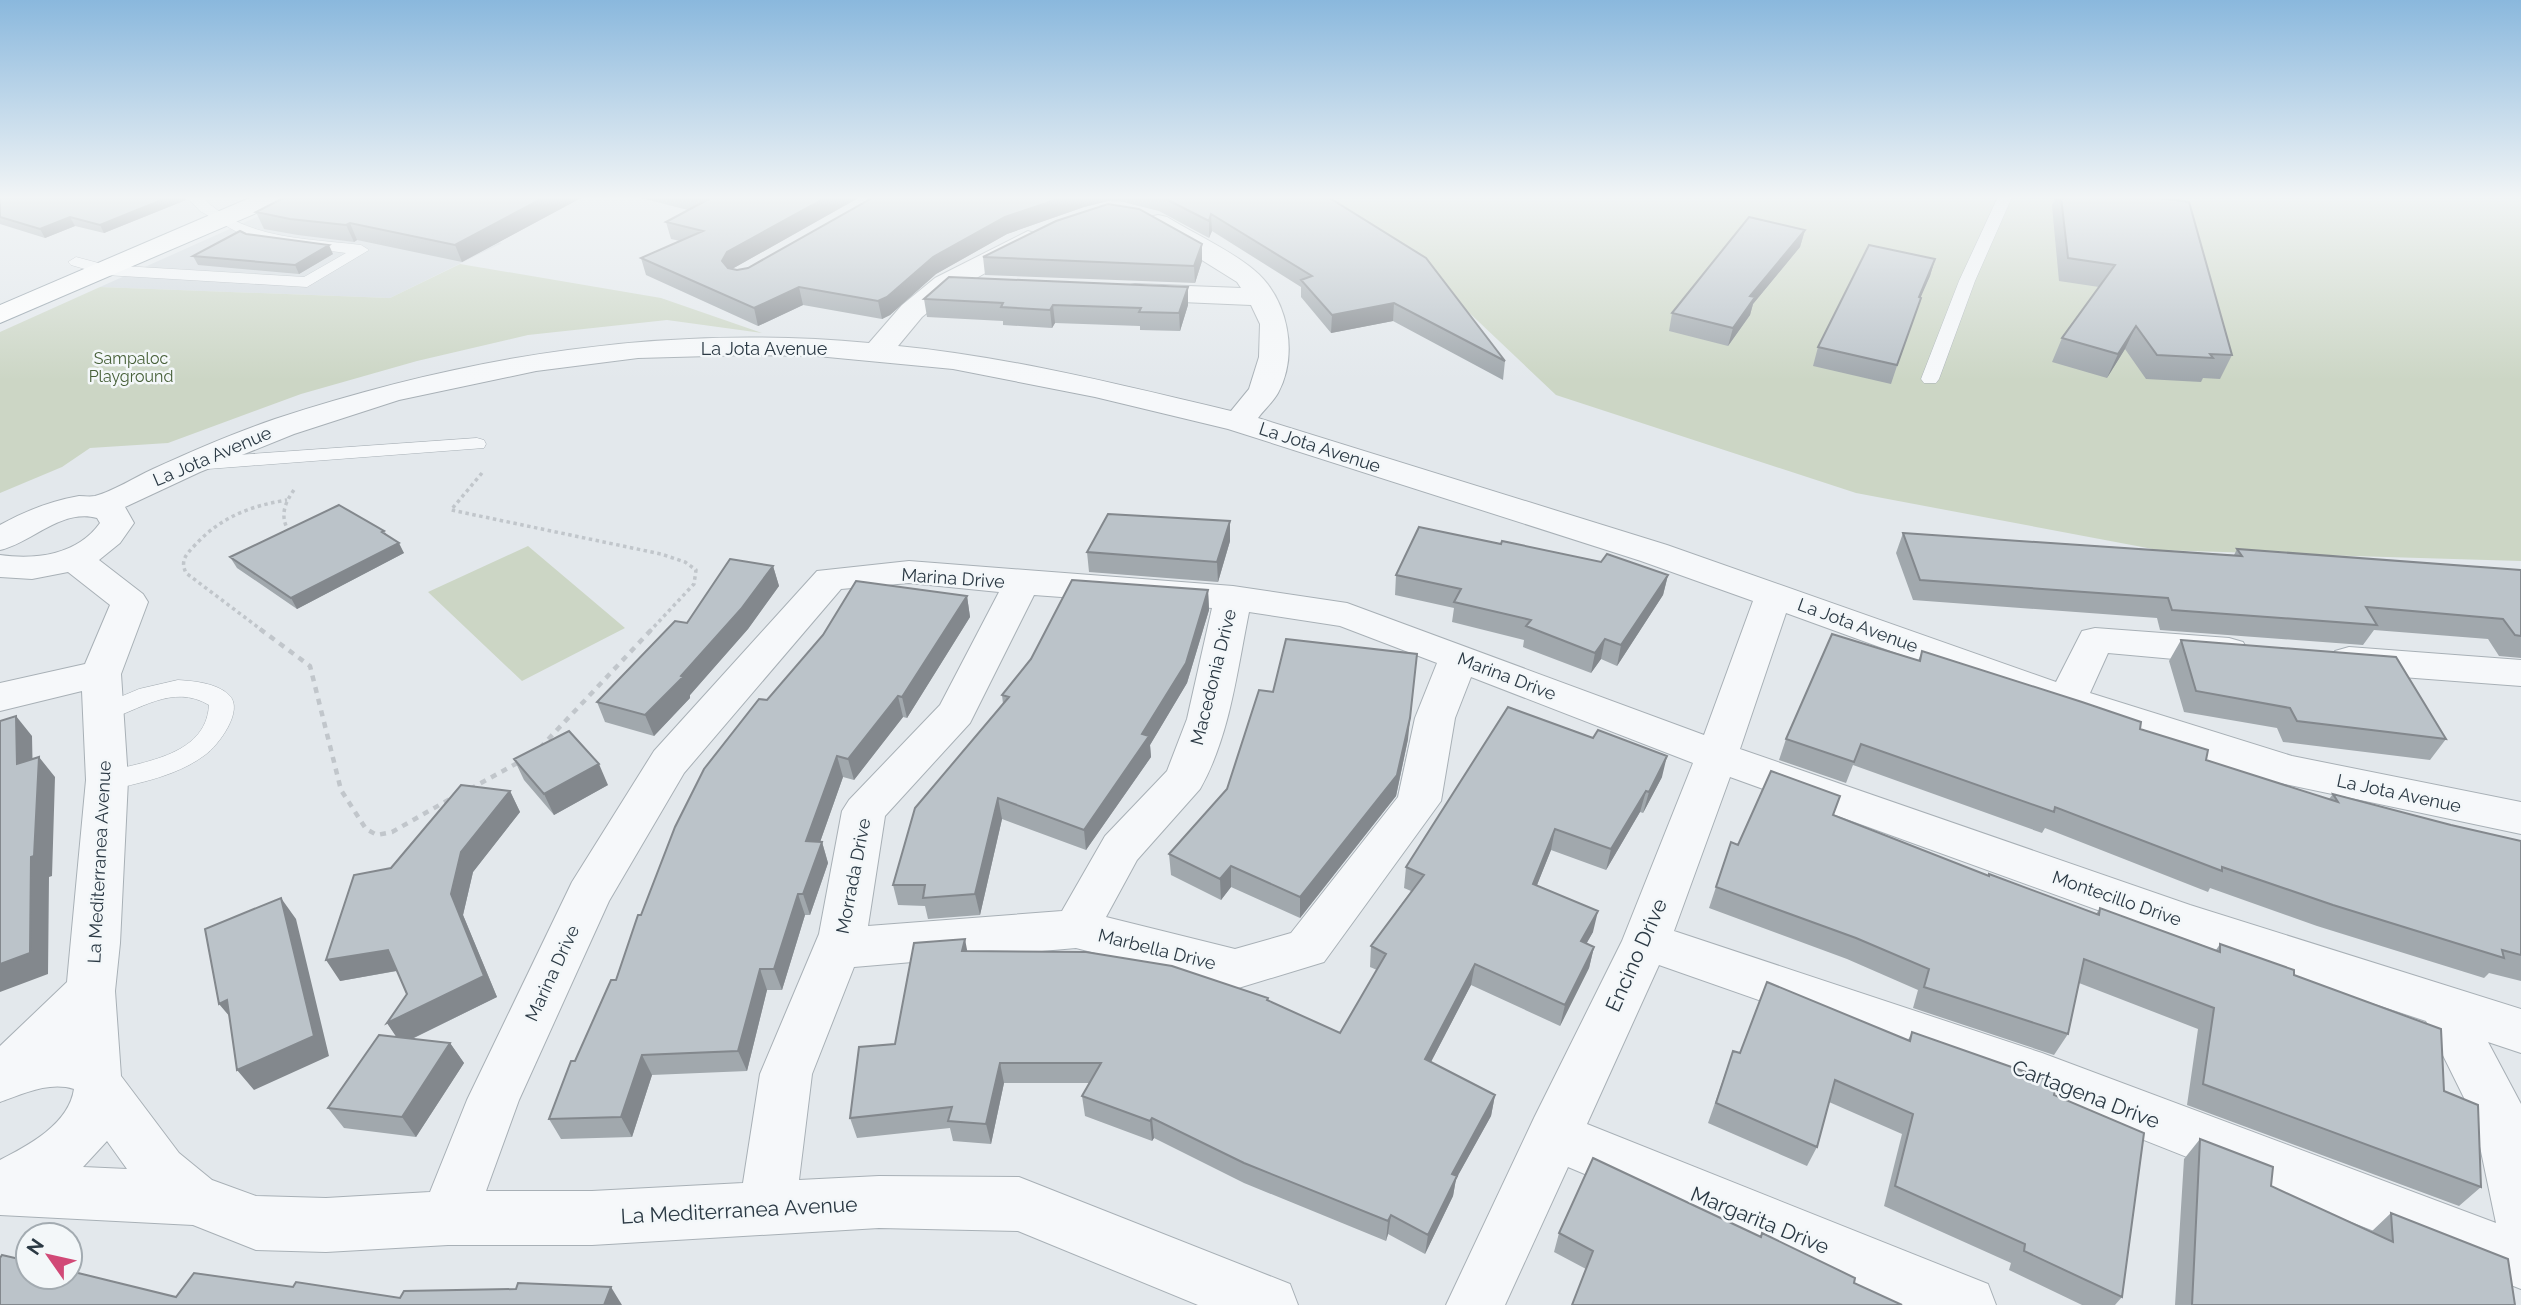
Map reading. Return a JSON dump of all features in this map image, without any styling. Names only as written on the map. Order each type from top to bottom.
[{"type":"highway","points":[[0,293],[86,258]]},
{"type":"highway","points":[[0,315],[105,270],[125,258]]},
{"type":"street","points":[[878,351],[912,311],[944,284],[995,258]]},
{"type":"street","points":[[1216,258],[1246,276],[1261,297],[1273,324],[1274,357],[1264,391],[1238,422]]},
{"type":"street","points":[[944,284],[1000,286]]},
{"type":"street","points":[[1110,291],[1261,297]]},
{"type":"street","name":"La Jota Avenue","points":[[98,507],[188,465],[283,427],[392,392],[536,362],[638,349],[817,346],[953,360],[1019,372],[1238,422],[1654,553],[2067,700],[2290,771],[2521,818]]},
{"type":"street","points":[[0,566],[32,569],[73,558],[104,541],[117,523],[116,516],[110,510],[98,507],[64,509],[9,529]]},
{"type":"street","name":"La Mediterranea Avenue","points":[[73,558],[131,602],[103,694],[107,780],[96,943],[90,991],[97,1081],[160,1171],[193,1199]]},
{"type":"street","name":"Marina Drive","points":[[448,1218],[493,1100],[588,895],[668,762],[830,579],[909,572],[1233,598],[1347,615],[1717,756]]},
{"type":"street","name":"Morrada Drive","points":[[767,1208],[786,1074],[843,934],[864,811],[956,713],[1021,583]]},
{"type":"street","name":"Encino Drive","points":[[1475,1305],[1646,941],[1717,756],[1774,595]]},
{"type":"street","name":"Macedonia Drive","points":[[1076,929],[1121,848],[1185,778],[1207,719],[1233,598]]},
{"type":"street","points":[[2067,700],[2095,640],[2260,653]]},
{"type":"street","name":"Marbella Drive","points":[[837,949],[1076,929],[1236,969],[1307,948],[1419,802],[1435,718],[1459,657]]},
{"type":"street","points":[[2315,657],[2521,673]]},
{"type":"street","points":[[0,697],[103,694]]},
{"type":"street","name":"Montecillo Drive","points":[[1717,756],[2181,921],[2521,1031]]},
{"type":"street","name":"Cartagena Drive","points":[[1646,941],[2042,1076],[2521,1261]]},
{"type":"street","points":[[0,1079],[90,991]]},
{"type":"street","points":[[2444,1007],[2500,1116],[2521,1216]]},
{"type":"street","points":[[0,1079],[28,1067],[56,1062],[79,1065],[97,1081],[95,1110],[81,1134],[57,1156],[0,1188]]},
{"type":"street","name":"Margarita Drive","points":[[1553,1135],[1967,1305]]},
{"type":"street","name":"La Mediterranea Avenue","points":[[0,1188],[193,1199],[256,1223],[326,1226],[448,1218],[592,1218],[879,1202],[1019,1204],[1269,1305]]},
{"type":"lane","points":[[76,262],[105,270],[186,275],[249,275],[307,282],[348,258]]},
{"type":"lane","points":[[1930,379],[1977,258]]},
{"type":"lane","points":[[186,275],[204,265]]},
{"type":"lane","points":[[188,465],[477,444]]},
{"type":"lane","points":[[103,694],[132,699],[160,691],[187,688],[208,691],[221,701],[223,715],[214,732],[167,766],[137,776],[107,780]]},
{"type":"path","points":[[286,500],[254,505],[221,519],[184,556],[182,564],[186,573],[310,666],[341,790],[366,829],[377,835],[391,832],[539,748],[694,584],[696,570],[685,562],[662,554],[451,510],[509,442],[477,444]]},
{"type":"path","points":[[298,538],[284,526],[283,511],[286,500],[319,456]]},
{"type":"shaded area","points":[[165,258],[472,258],[390,298],[100,287]]},
{"type":"green space","points":[[1411,258],[2521,258],[2521,561],[2158,550],[1856,493],[1556,395]]},
{"type":"green space","name":"Sampaloc Playground","points":[[460,264],[661,298],[762,333],[667,320],[528,335],[417,361],[301,394],[168,443],[90,448],[62,467],[0,493],[0,332],[100,287],[390,298]]},
{"type":"green space","points":[[528,546],[625,628],[522,681],[428,592]]},
{"type":"building","points":[[215,258],[307,258],[295,265]]},
{"type":"building","points":[[641,258],[724,258],[722,261],[728,268],[737,270],[748,268],[766,258],[932,258],[887,297],[878,301],[799,287],[754,308]]},
{"type":"building","points":[[1004,258],[1197,258],[1194,266]]},
{"type":"building","points":[[1283,258],[1426,258],[1505,361],[1394,303],[1332,315],[1301,280],[1312,276]]},
{"type":"building","points":[[1716,258],[1782,258],[1750,296],[1755,297],[1733,328],[1672,313]]},
{"type":"building","points":[[1863,258],[1935,259],[1919,297],[1921,298],[1897,365],[1818,347]]},
{"type":"building","points":[[2068,258],[2205,258],[2232,355],[2210,354],[2213,358],[2157,355],[2136,326],[2118,354],[2062,338],[2115,265]]},
{"type":"building","points":[[949,277],[1188,287],[1179,313],[1139,312],[1141,308],[1053,305],[1050,310],[1001,307],[1003,303],[924,299]]},
{"type":"building","points":[[339,505],[384,531],[382,532],[399,543],[291,598],[230,557]]},
{"type":"building","points":[[1108,514],[1230,521],[1217,562],[1087,552]]},
{"type":"building","points":[[1419,527],[1601,562],[1607,554],[1668,575],[1621,645],[1605,639],[1595,653],[1526,626],[1531,620],[1454,602],[1461,589],[1396,575]]},
{"type":"building","points":[[1903,533],[2242,556],[2237,549],[2521,570],[2521,636],[2515,635],[2503,619],[2366,607],[2377,625],[2172,610],[2168,598],[1920,580]]},
{"type":"building","points":[[730,559],[773,566],[741,609],[681,676],[683,677],[645,715],[597,702],[675,621],[687,623]]},
{"type":"building","points":[[1072,580],[1208,590],[1186,663],[1142,734],[1149,736],[1084,830],[998,798],[975,894],[923,898],[925,885],[893,885],[915,808],[1009,697],[1002,695],[1031,659]]},
{"type":"building","points":[[856,581],[967,596],[902,697],[898,696],[848,759],[837,756],[806,841],[822,842],[803,894],[798,894],[774,969],[760,969],[738,1051],[642,1055],[621,1117],[549,1119],[571,1061],[575,1061],[611,980],[616,980],[638,915],[641,915],[675,827],[704,769],[759,699],[767,700],[823,635]]},
{"type":"building","points":[[1832,634],[1920,661],[1922,651],[2082,702],[2141,722],[2140,729],[2208,750],[2206,760],[2338,802],[2333,794],[2521,841],[2521,955],[2502,950],[2504,958],[2222,867],[2222,871],[2055,807],[2054,812],[1861,744],[1854,762],[1786,739]]},
{"type":"building","points":[[1286,639],[1417,654],[1410,718],[1397,775],[1300,897],[1231,866],[1220,879],[1169,854],[1227,789],[1259,690],[1273,692]]},
{"type":"building","points":[[2181,640],[2396,657],[2446,739],[2297,721],[2290,708],[2196,691]]},
{"type":"building","points":[[1508,707],[1593,738],[1598,730],[1667,756],[1649,792],[1646,791],[1611,849],[1555,829],[1533,884],[1598,911],[1581,941],[1594,947],[1565,1005],[1475,964],[1425,1059],[1495,1095],[1452,1174],[1457,1176],[1428,1235],[1391,1215],[1388,1221],[1244,1163],[1152,1118],[1150,1121],[1082,1096],[1101,1063],[1000,1063],[986,1124],[948,1121],[952,1107],[850,1118],[859,1047],[895,1044],[914,943],[965,939],[962,951],[1086,952],[1172,966],[1268,998],[1267,1000],[1340,1033],[1386,954],[1371,946],[1424,875],[1406,867]]},
{"type":"building","points":[[16,716],[17,764],[39,757],[34,856],[31,857],[30,953],[0,964],[0,721]]},
{"type":"building","points":[[569,731],[599,764],[544,794],[514,759]]},
{"type":"building","points":[[1771,771],[1840,796],[1833,815],[1989,876],[2099,915],[2100,908],[2220,952],[2220,944],[2294,970],[2294,975],[2441,1029],[2444,1091],[2478,1105],[2481,1187],[2203,1084],[2214,1008],[2084,959],[2068,1034],[1924,987],[1929,969],[1856,938],[1716,887],[1731,842],[1738,845]]},
{"type":"building","points":[[461,785],[510,791],[461,852],[451,894],[484,976],[387,1023],[407,994],[388,950],[326,960],[354,875],[391,868]]},
{"type":"building","points":[[281,898],[314,1036],[237,1070],[227,1000],[219,1004],[205,929]]},
{"type":"building","points":[[1767,982],[1910,1041],[1912,1032],[2057,1083],[2054,1095],[2144,1133],[2122,1297],[2024,1251],[2025,1244],[1895,1186],[1913,1114],[1835,1080],[1817,1147],[1716,1103],[1733,1051],[1740,1053]]},
{"type":"building","points":[[379,1035],[450,1043],[402,1117],[328,1108]]},
{"type":"building","points":[[2200,1139],[2273,1167],[2271,1186],[2393,1242],[2391,1213],[2508,1259],[2515,1305],[2192,1305]]},
{"type":"building","points":[[1593,1158],[1761,1237],[1762,1233],[1855,1278],[1854,1283],[1902,1305],[1572,1305],[1593,1251],[1559,1233]]},
{"type":"building","points":[[2,1255],[14,1258],[14,1291],[84,1291],[84,1274],[176,1297],[194,1273],[293,1287],[296,1282],[400,1298],[404,1291],[516,1289],[518,1283],[611,1287],[604,1305],[0,1305]]}]
